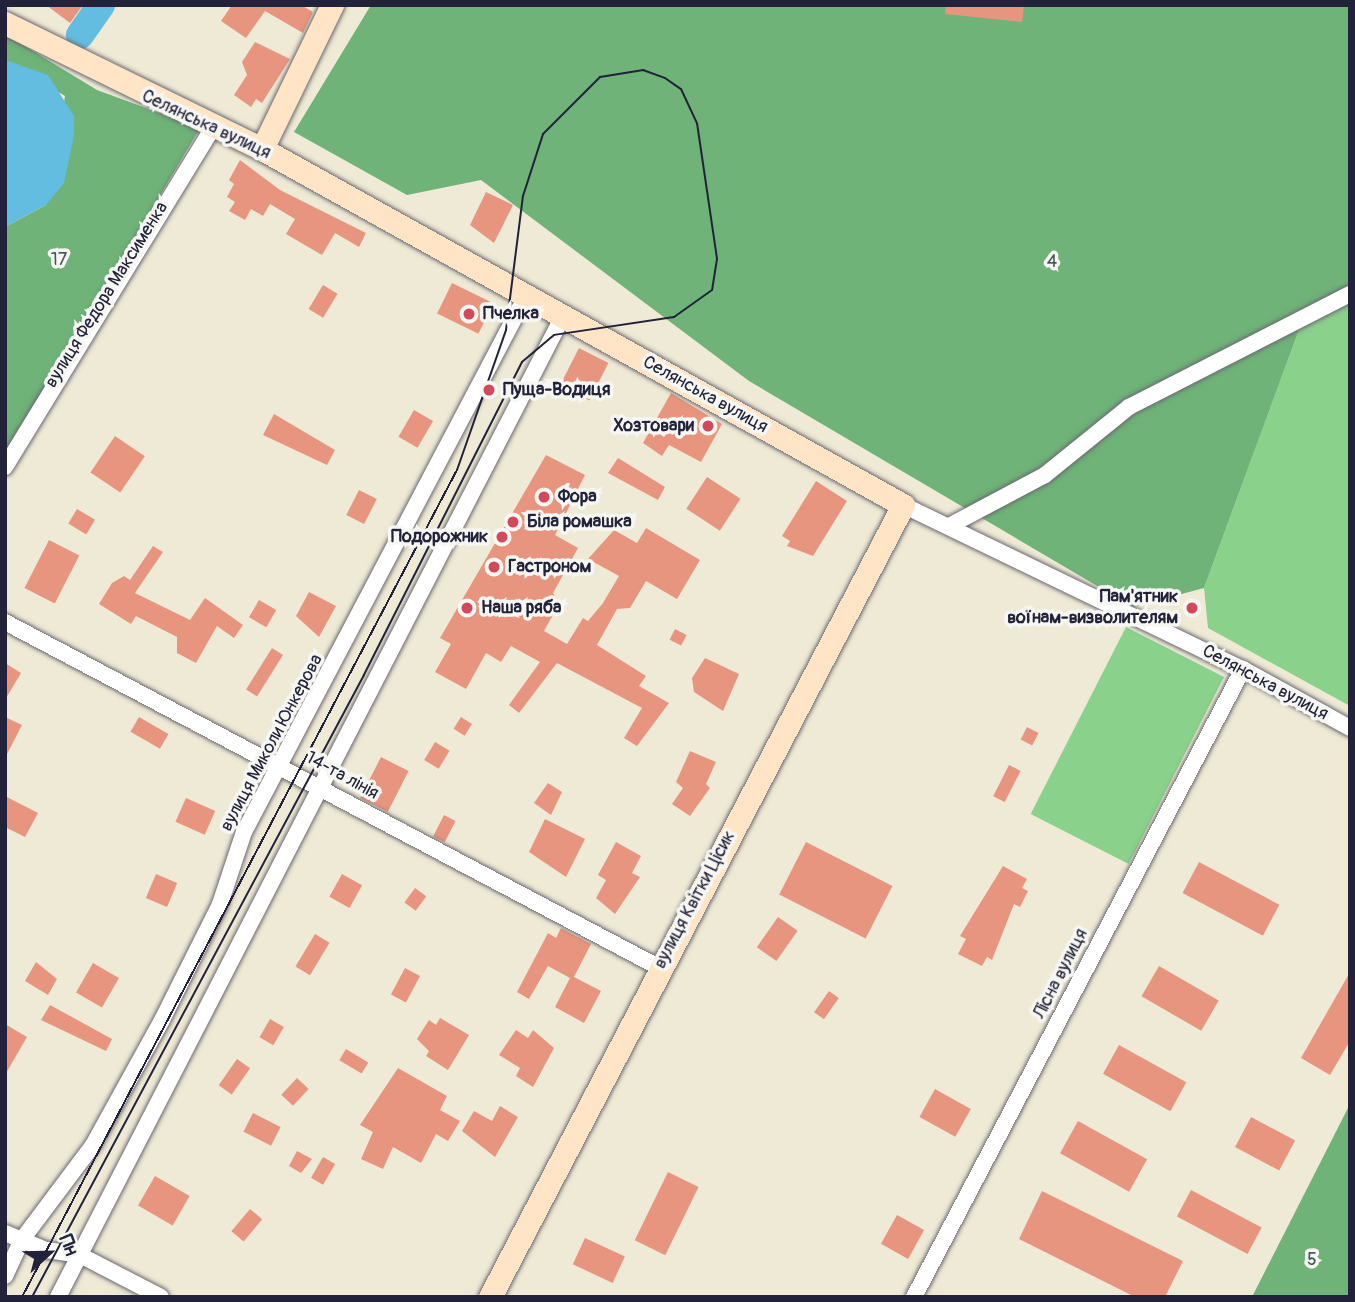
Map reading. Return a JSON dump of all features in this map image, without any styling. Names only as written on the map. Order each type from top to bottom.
[{"type":"street","points":[[262,149],[332,5]]},
{"type":"street","name":"Селянська вулиця","points":[[5,23],[262,149],[903,505],[1243,669],[1350,728]]},
{"type":"street","name":"вулиця Федора Максименка","points":[[5,467],[213,127]]},
{"type":"street","points":[[949,526],[1045,475],[1129,407],[1350,294]]},
{"type":"street","name":"вулиця Миколи Юнкерова","points":[[5,1276],[22,1241],[93,1144],[162,1020],[220,904],[244,832],[282,765],[526,296]]},
{"type":"street","points":[[58,1297],[563,316]]},
{"type":"street","name":"вулиця Квітки Цісик","points":[[490,1297],[903,505]]},
{"type":"street","name":"14-та лінія","points":[[5,622],[282,765],[660,968]]},
{"type":"street","name":"Лісна вулиця","points":[[914,1297],[1243,669]]},
{"type":"street","points":[[5,1233],[22,1241],[80,1255],[161,1297]]},
{"type":"green space","name":"4","points":[[371,5],[1350,5],[1350,302],[1300,327],[1204,588],[1133,607],[749,381],[481,180],[407,195],[294,132]]},
{"type":"green space","name":"17","points":[[5,34],[97,90],[200,128],[5,456],[5,227],[46,205],[65,96],[5,60]]},
{"type":"green space","points":[[1350,302],[1350,706],[1208,628],[1204,588],[1300,327]]},
{"type":"green space","points":[[1126,627],[1224,677],[1129,864],[1031,814]]},
{"type":"green space","name":"5","points":[[1350,1104],[1350,1297],[1252,1297]]},
{"type":"water","points":[[5,60],[48,75],[74,116],[74,135],[64,183],[46,205],[5,227]]},
{"type":"building","points":[[46,5],[83,5],[70,23]]},
{"type":"building","points":[[232,5],[301,5],[313,12],[303,33],[265,11],[246,38],[221,21]]},
{"type":"building","points":[[946,5],[1024,5],[1022,22],[945,14]]},
{"type":"building","points":[[255,42],[290,59],[262,103],[256,99],[251,107],[234,95],[247,75],[242,62]]},
{"type":"building","points":[[240,160],[280,190],[366,233],[359,247],[335,233],[322,255],[286,234],[295,219],[270,204],[263,216],[251,209],[245,220],[229,211],[235,202],[227,197],[234,184],[229,180]]},
{"type":"building","points":[[486,192],[513,205],[494,243],[470,225]]},
{"type":"building","points":[[452,283],[493,303],[478,334],[437,314]]},
{"type":"building","points":[[323,285],[338,294],[323,318],[309,309]]},
{"type":"building","points":[[579,348],[608,363],[589,400],[560,385]]},
{"type":"building","points":[[671,393],[722,424],[701,462],[669,445],[662,456],[643,443]]},
{"type":"building","points":[[414,410],[433,421],[418,448],[398,437]]},
{"type":"building","points":[[274,414],[335,450],[327,465],[263,435]]},
{"type":"building","points":[[115,436],[145,456],[120,493],[90,472]]},
{"type":"building","points":[[546,455],[585,475],[555,535],[578,548],[553,593],[559,604],[544,631],[567,644],[583,618],[588,621],[603,603],[619,576],[588,559],[614,530],[637,543],[646,528],[700,560],[677,599],[646,581],[630,608],[617,609],[597,645],[646,676],[639,686],[669,703],[637,746],[624,738],[642,708],[557,663],[519,713],[509,705],[540,662],[511,646],[501,662],[486,653],[466,689],[435,672],[451,644],[440,638]]},
{"type":"building","points":[[618,458],[665,487],[658,500],[608,473]]},
{"type":"building","points":[[707,477],[741,499],[720,531],[686,509]]},
{"type":"building","points":[[816,481],[847,501],[813,556],[787,546],[790,541],[782,536]]},
{"type":"building","points":[[359,490],[377,499],[364,524],[346,515]]},
{"type":"building","points":[[77,509],[95,520],[86,534],[68,524]]},
{"type":"building","points":[[49,540],[79,555],[55,604],[24,588]]},
{"type":"building","points":[[153,546],[163,552],[135,593],[190,620],[205,598],[243,625],[234,638],[217,626],[196,663],[177,653],[177,637],[136,616],[131,624],[99,604],[112,583],[124,576],[130,580]]},
{"type":"building","points":[[309,592],[336,606],[319,637],[296,616]]},
{"type":"building","points":[[259,600],[276,610],[266,627],[249,617]]},
{"type":"building","points":[[675,629],[687,635],[681,646],[670,640]]},
{"type":"building","points":[[272,648],[283,655],[257,696],[246,690]]},
{"type":"building","points":[[705,658],[739,674],[723,711],[694,692],[692,678]]},
{"type":"building","points":[[5,663],[21,673],[5,700]]},
{"type":"building","points":[[5,717],[22,725],[5,758]]},
{"type":"building","points":[[139,717],[168,734],[160,749],[130,732]]},
{"type":"building","points":[[461,717],[472,724],[465,736],[454,729]]},
{"type":"building","points":[[1027,727],[1039,733],[1032,745],[1021,739]]},
{"type":"building","points":[[435,742],[450,751],[439,769],[424,760]]},
{"type":"building","points":[[690,751],[716,762],[706,784],[710,788],[690,816],[672,804],[683,788],[676,782]]},
{"type":"building","points":[[381,757],[409,771],[388,812],[360,798]]},
{"type":"building","points":[[1009,765],[1021,771],[1005,802],[993,796]]},
{"type":"building","points":[[548,783],[562,792],[551,815],[534,803]]},
{"type":"building","points":[[5,796],[38,813],[25,837],[5,827]]},
{"type":"building","points":[[186,798],[215,811],[205,835],[175,822]]},
{"type":"building","points":[[444,815],[456,821],[445,842],[433,836]]},
{"type":"building","points":[[545,819],[585,839],[566,877],[529,852]]},
{"type":"building","points":[[616,842],[641,856],[632,873],[640,877],[615,914],[596,898],[606,880],[598,875]]},
{"type":"building","points":[[806,842],[892,886],[866,939],[779,895]]},
{"type":"building","points":[[1199,862],[1279,905],[1263,936],[1183,893]]},
{"type":"building","points":[[1003,866],[1027,879],[1022,888],[1028,891],[1020,907],[1014,904],[992,960],[987,957],[982,966],[958,954],[966,939],[960,936]]},
{"type":"building","points":[[156,874],[177,883],[167,907],[146,898]]},
{"type":"building","points":[[342,874],[362,885],[350,908],[329,897]]},
{"type":"building","points":[[415,888],[426,896],[416,911],[404,903]]},
{"type":"building","points":[[778,917],[798,931],[776,961],[757,947]]},
{"type":"building","points":[[561,928],[591,944],[574,977],[601,991],[584,1023],[555,1007],[570,978],[548,966],[529,999],[517,992],[548,933],[556,938]]},
{"type":"building","points":[[315,934],[330,943],[310,975],[295,967]]},
{"type":"building","points":[[36,962],[57,979],[48,995],[25,981]]},
{"type":"building","points":[[93,963],[119,978],[102,1007],[76,992]]},
{"type":"building","points":[[1159,966],[1219,1000],[1201,1031],[1142,996]]},
{"type":"building","points":[[405,968],[420,976],[406,1002],[391,994]]},
{"type":"building","points":[[1350,972],[1350,1041],[1330,1075],[1301,1058]]},
{"type":"building","points":[[829,991],[839,998],[824,1019],[814,1012]]},
{"type":"building","points":[[50,1005],[112,1039],[106,1051],[41,1020]]},
{"type":"building","points":[[440,1018],[469,1035],[448,1070],[426,1056],[429,1051],[417,1039],[429,1020],[436,1025]]},
{"type":"building","points":[[270,1019],[284,1027],[273,1045],[260,1037]]},
{"type":"building","points":[[5,1024],[27,1037],[5,1075]]},
{"type":"building","points":[[516,1030],[528,1038],[533,1030],[554,1048],[533,1087],[516,1076],[520,1068],[499,1055]]},
{"type":"building","points":[[1119,1045],[1186,1082],[1170,1111],[1103,1074]]},
{"type":"building","points":[[346,1049],[368,1062],[362,1074],[339,1060]]},
{"type":"building","points":[[237,1059],[250,1068],[232,1094],[219,1085]]},
{"type":"building","points":[[398,1068],[447,1096],[440,1110],[460,1121],[448,1141],[436,1134],[421,1163],[393,1147],[383,1169],[361,1159],[373,1132],[360,1125]]},
{"type":"building","points":[[297,1078],[309,1089],[293,1106],[281,1095]]},
{"type":"building","points":[[935,1089],[971,1109],[955,1137],[919,1117]]},
{"type":"building","points":[[500,1106],[518,1117],[495,1157],[462,1131],[474,1111],[492,1121]]},
{"type":"building","points":[[253,1113],[281,1127],[271,1146],[243,1132]]},
{"type":"building","points":[[1251,1117],[1295,1140],[1279,1170],[1235,1147]]},
{"type":"building","points":[[1078,1121],[1147,1159],[1129,1192],[1060,1153]]},
{"type":"building","points":[[297,1151],[312,1159],[301,1173],[289,1166]]},
{"type":"building","points":[[323,1157],[335,1164],[323,1185],[311,1178]]},
{"type":"building","points":[[668,1172],[699,1187],[665,1255],[635,1240]]},
{"type":"building","points":[[155,1176],[190,1196],[173,1225],[138,1205]]},
{"type":"building","points":[[1191,1190],[1262,1228],[1248,1254],[1177,1216]]},
{"type":"building","points":[[1042,1191],[1183,1261],[1165,1297],[1135,1297],[1019,1239]]},
{"type":"building","points":[[250,1209],[262,1219],[244,1241],[231,1231]]},
{"type":"building","points":[[897,1215],[924,1230],[908,1259],[881,1244]]},
{"type":"building","points":[[585,1238],[625,1257],[613,1283],[573,1264]]},
{"type":"waterway","points":[[80,35],[101,5]]},
{"type":"tram line","points":[[22,1297],[457,470],[506,330],[523,196],[543,134],[600,77],[643,70],[665,78],[681,89],[697,123],[717,259],[712,290],[674,317],[554,335],[522,362],[364,675],[32,1297]]},
{"type":"place","name":"Пчелка","points":[[469,314]]},
{"type":"place","name":"Пуща-Водиця","points":[[489,390]]},
{"type":"place","name":"Хозтовари","points":[[708,426]]},
{"type":"place","name":"Фора","points":[[544,497]]},
{"type":"place","name":"Біла ромашка","points":[[513,522]]},
{"type":"place","name":"Подорожник","points":[[502,537]]},
{"type":"place","name":"Гастроном","points":[[494,567]]},
{"type":"place","name":"Наша ряба","points":[[467,608]]},
{"type":"place","name":"Пам'ятник воїнам-визволителям","points":[[1192,608]]}]
